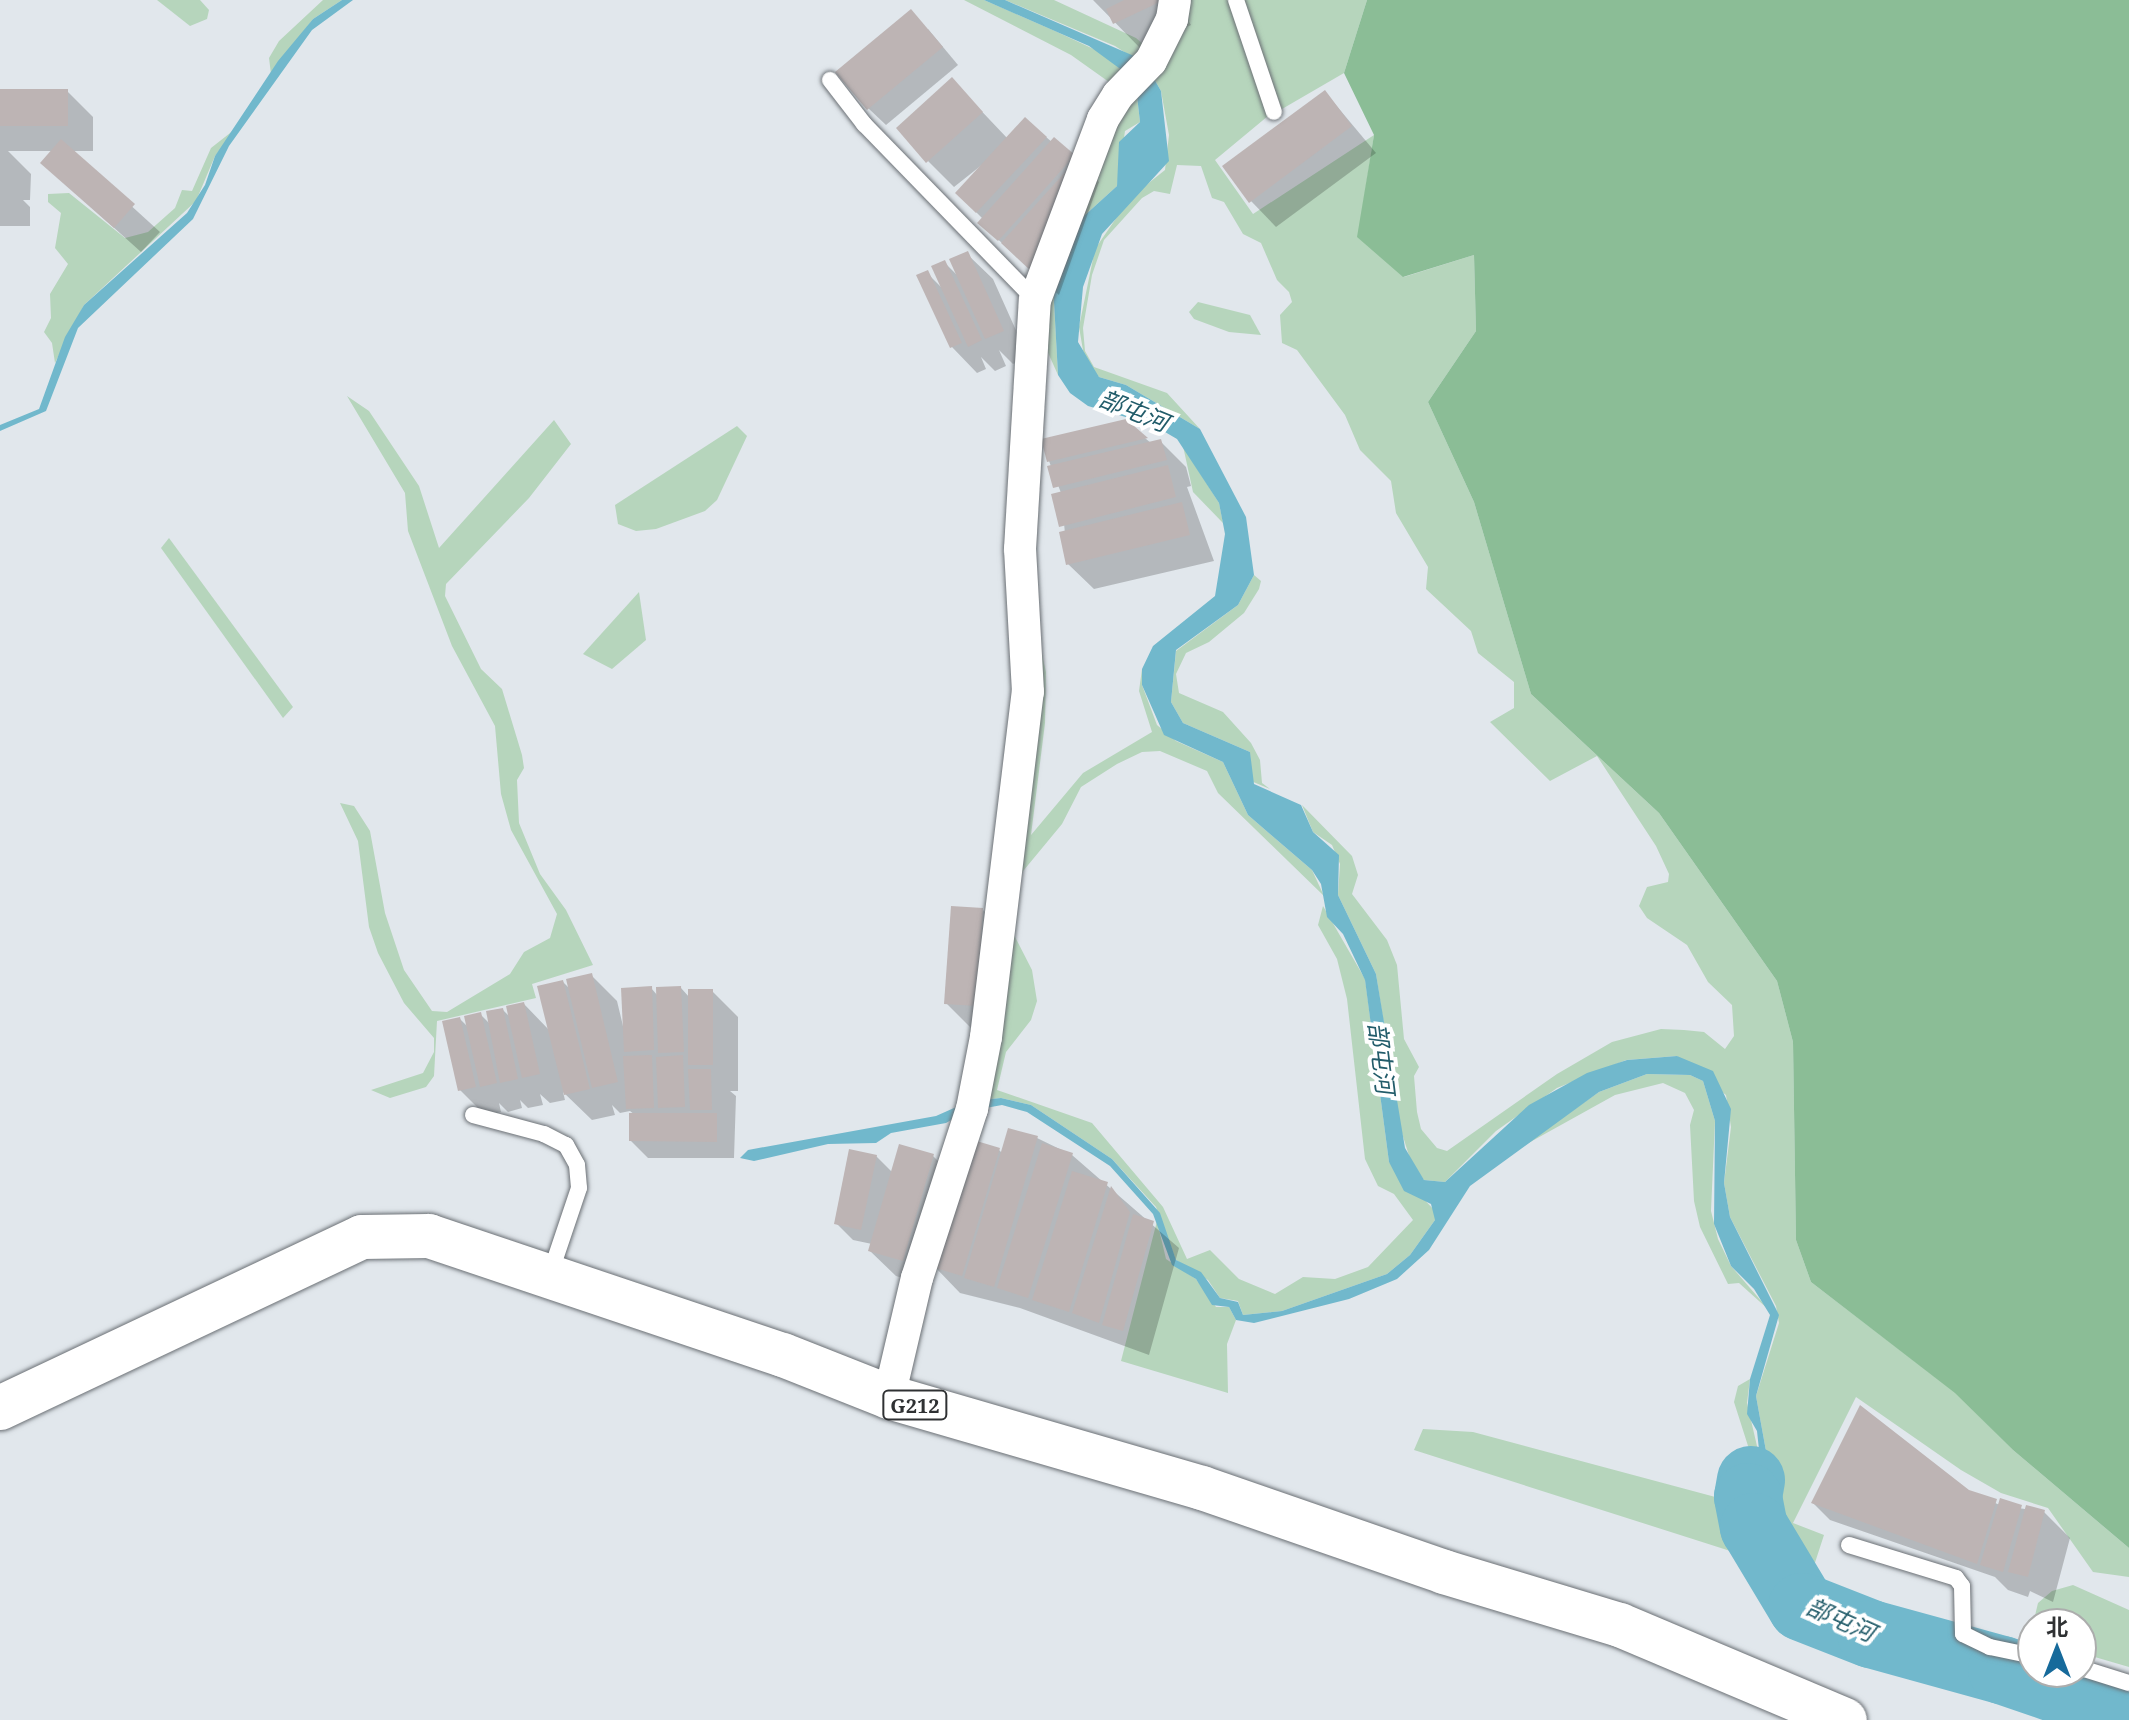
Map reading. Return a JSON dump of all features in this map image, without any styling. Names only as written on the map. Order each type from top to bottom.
[{"type":"highway","name":"G212","points":[[0,1408],[362,1237],[429,1236],[754,1345],[889,1397],[1202,1488],[1444,1572],[1620,1625],[1845,1720]]},
{"type":"street","points":[[889,1397],[917,1278],[979,1076],[1013,833],[1028,692],[1020,549],[1035,300],[1093,143],[1118,95],[1151,61],[1172,19],[1175,0]]},
{"type":"lane","points":[[1236,0],[1274,112]]},
{"type":"lane","points":[[830,80],[864,124],[1035,300]]},
{"type":"lane","points":[[473,1115],[544,1134],[566,1145],[577,1165],[579,1188],[548,1278]]},
{"type":"lane","points":[[1849,1545],[1956,1578],[1962,1586],[1963,1634],[1990,1647],[2017,1653]]},
{"type":"lane","points":[[2097,1673],[2129,1683]]},
{"type":"green space","points":[[157,0],[200,0],[209,10],[207,19],[190,26]]},
{"type":"green space","points":[[323,0],[342,0],[313,19],[271,74],[269,58],[279,41]]},
{"type":"green space","points":[[964,0],[984,0],[1055,31],[1100,52],[1123,71],[1109,82],[1071,55]]},
{"type":"green space","points":[[1005,0],[1054,0],[1136,38],[1143,44],[1138,61],[1115,46]]},
{"type":"green space","points":[[1179,0],[1232,0],[1268,116],[1215,160],[1253,214],[1374,135],[1358,237],[1404,277],[1474,255],[1476,331],[1428,402],[1474,502],[1531,694],[1659,813],[1777,981],[1793,1042],[1796,1240],[1811,1282],[1956,1393],[2013,1450],[2129,1548],[2129,1577],[2093,1572],[2048,1508],[2001,1493],[1961,1470],[1856,1397],[1793,1523],[1824,1535],[1810,1578],[1784,1569],[1756,1523],[1751,1498],[1768,1462],[1756,1396],[1779,1323],[1776,1306],[1730,1217],[1724,1183],[1731,1127],[1726,1095],[1677,1056],[1626,1060],[1557,1088],[1496,1131],[1445,1182],[1424,1180],[1412,1165],[1400,1127],[1376,974],[1338,895],[1340,864],[1332,845],[1313,832],[1302,805],[1352,856],[1358,875],[1352,894],[1387,940],[1397,965],[1404,1039],[1419,1067],[1414,1076],[1417,1112],[1421,1129],[1437,1148],[1447,1151],[1557,1074],[1612,1042],[1661,1029],[1684,1030],[1704,1032],[1725,1049],[1734,1036],[1732,1005],[1708,982],[1687,945],[1647,918],[1639,906],[1647,887],[1668,882],[1669,874],[1656,846],[1597,756],[1550,781],[1490,722],[1514,708],[1514,682],[1478,653],[1471,631],[1426,589],[1428,567],[1396,513],[1391,481],[1360,450],[1345,415],[1297,350],[1282,343],[1280,315],[1292,302],[1289,292],[1277,280],[1261,243],[1243,234],[1224,202],[1212,198],[1201,166],[1177,165],[1170,194],[1154,191],[1142,198],[1104,240],[1092,275],[1083,328],[1085,351],[1094,367],[1167,393],[1200,429],[1126,385],[1099,377],[1085,362],[1079,327],[1095,249],[1130,198],[1165,170],[1169,135],[1161,91],[1149,70]]},
{"type":"green space","points":[[1240,0],[1367,0],[1344,73],[1282,109]]},
{"type":"green space","points":[[1367,0],[2129,0],[2129,1548],[2013,1450],[1955,1393],[1811,1282],[1796,1240],[1793,1042],[1777,981],[1659,813],[1531,694],[1474,502],[1428,402],[1476,331],[1474,255],[1403,277],[1357,237],[1374,135],[1344,73]]},
{"type":"green space","points":[[1137,96],[1140,122],[1125,131],[1117,186],[1073,226],[1053,284],[1058,375],[1041,337],[1040,318],[1100,145]]},
{"type":"green space","points":[[239,126],[215,156],[196,201],[84,305],[55,363],[52,343],[44,332],[51,318],[50,294],[68,264],[55,248],[61,213],[48,202],[48,194],[69,193],[125,238],[148,232],[175,208],[182,190],[192,191],[211,148]]},
{"type":"green space","points":[[1198,302],[1250,315],[1261,335],[1229,332],[1194,319],[1189,312]]},
{"type":"green space","points":[[347,396],[369,411],[419,486],[439,548],[554,420],[571,444],[529,498],[446,584],[445,596],[481,669],[502,689],[524,768],[517,780],[519,823],[540,874],[566,910],[593,965],[532,984],[536,998],[437,1021],[434,1076],[426,1087],[390,1098],[371,1090],[423,1073],[434,1052],[434,1038],[404,1003],[378,953],[369,927],[358,841],[340,803],[354,806],[370,831],[385,913],[404,970],[432,1011],[447,1012],[510,974],[524,952],[550,938],[557,914],[511,830],[501,794],[495,726],[452,646],[408,531],[405,493]]},
{"type":"green space","points":[[737,426],[747,436],[717,500],[705,511],[656,529],[636,531],[618,524],[615,505]]},
{"type":"green space","points":[[1183,446],[1219,503],[1223,523],[1193,492]]},
{"type":"green space","points":[[169,538],[293,707],[283,718],[161,548]]},
{"type":"green space","points":[[1254,575],[1261,581],[1259,589],[1244,613],[1209,642],[1186,653],[1176,674],[1179,693],[1223,712],[1251,743],[1260,760],[1262,783],[1270,789],[1251,781],[1250,752],[1183,723],[1171,702],[1176,651],[1238,605]]},
{"type":"green space","points":[[639,592],[646,640],[612,669],[583,654]]},
{"type":"green space","points":[[1039,641],[1046,672],[1045,723],[1031,835],[1083,773],[1152,732],[1139,691],[1142,669],[1142,685],[1157,725],[1176,741],[1223,762],[1248,815],[1312,870],[1324,896],[1218,793],[1207,771],[1160,751],[1142,752],[1117,764],[1081,787],[1062,824],[1019,876],[1013,933],[1032,970],[1037,1001],[1031,1020],[1006,1052],[997,1090],[1092,1123],[1163,1207],[1187,1259],[1210,1250],[1239,1279],[1275,1294],[1303,1277],[1335,1279],[1368,1267],[1413,1220],[1394,1194],[1378,1186],[1365,1159],[1347,999],[1337,959],[1318,925],[1323,906],[1365,979],[1389,1162],[1435,1211],[1435,1220],[1410,1255],[1387,1274],[1282,1311],[1243,1315],[1238,1301],[1220,1298],[1208,1280],[1176,1260],[1156,1207],[1112,1159],[1031,1105],[1001,1098],[982,1100]]},
{"type":"green space","points":[[1647,1074],[1690,1075],[1703,1081],[1715,1121],[1711,1211],[1718,1239],[1731,1266],[1769,1310],[1739,1283],[1728,1284],[1700,1227],[1694,1201],[1690,1125],[1694,1110],[1685,1093],[1663,1083],[1615,1095],[1516,1150],[1599,1092]]},
{"type":"green space","points":[[1157,1221],[1166,1259],[1196,1279],[1216,1307],[1229,1307],[1236,1320],[1227,1344],[1228,1393],[1121,1361]]},
{"type":"green space","points":[[1750,1379],[1747,1403],[1760,1459],[1742,1504],[1752,1538],[1771,1564],[1414,1450],[1423,1429],[1473,1432],[1734,1502],[1749,1449],[1734,1402],[1738,1386]]},
{"type":"green space","points":[[2073,1585],[2129,1610],[2129,1667],[2097,1658],[2097,1608],[2037,1608],[2038,1603],[2052,1591]]},
{"type":"water","points":[[342,0],[353,0],[312,30],[229,146],[193,219],[78,328],[46,411],[0,431],[0,425],[39,409],[65,337],[84,305],[187,213],[205,185],[215,156],[278,61],[313,19]]},
{"type":"water","points":[[984,0],[1005,0],[1134,56],[1123,71],[1089,46]]},
{"type":"water","points":[[1149,70],[1161,91],[1169,161],[1102,234],[1083,287],[1078,342],[1099,377],[1126,385],[1200,429],[1246,517],[1254,575],[1238,605],[1176,650],[1171,702],[1183,723],[1250,752],[1254,784],[1301,805],[1313,832],[1339,855],[1338,895],[1376,974],[1405,1148],[1424,1180],[1445,1182],[1529,1105],[1587,1073],[1627,1060],[1677,1056],[1713,1071],[1731,1109],[1724,1183],[1730,1217],[1779,1315],[1756,1396],[1768,1462],[1751,1498],[1756,1523],[1784,1569],[1771,1564],[1743,1513],[1745,1487],[1760,1459],[1757,1431],[1747,1414],[1750,1379],[1770,1315],[1754,1289],[1731,1266],[1714,1224],[1715,1121],[1703,1081],[1690,1075],[1647,1074],[1599,1092],[1470,1186],[1429,1250],[1397,1279],[1349,1299],[1254,1323],[1236,1320],[1229,1307],[1212,1305],[1196,1279],[1172,1265],[1153,1214],[1110,1166],[1027,1112],[1002,1105],[980,1109],[982,1100],[1001,1098],[1031,1105],[1112,1159],[1160,1213],[1176,1260],[1201,1272],[1220,1298],[1238,1302],[1243,1315],[1282,1311],[1387,1274],[1410,1255],[1435,1220],[1431,1204],[1404,1191],[1389,1162],[1365,980],[1343,934],[1327,917],[1321,884],[1312,870],[1248,815],[1223,762],[1164,735],[1142,685],[1142,669],[1153,646],[1215,596],[1225,534],[1219,503],[1177,439],[1153,425],[1088,406],[1070,393],[1058,375],[1053,284],[1073,226],[1117,186],[1119,142],[1140,122],[1137,96]]},
{"type":"water","points":[[963,1104],[960,1115],[946,1123],[891,1133],[876,1143],[828,1144],[754,1161],[740,1158],[748,1150],[936,1116]]},
{"type":"building","points":[[1124,0],[1164,0],[1113,24],[1106,9]]},
{"type":"building","points":[[911,9],[943,47],[867,110],[835,72]]},
{"type":"building","points":[[952,77],[983,112],[926,163],[896,128]]},
{"type":"building","points":[[0,89],[68,89],[68,126],[0,126]]},
{"type":"building","points":[[1325,90],[1352,126],[1249,203],[1222,166]]},
{"type":"building","points":[[1025,117],[1047,137],[976,213],[955,193]]},
{"type":"building","points":[[1054,137],[1075,155],[998,241],[977,223]]},
{"type":"building","points":[[61,139],[135,204],[114,228],[40,163]]},
{"type":"building","points":[[1076,160],[1032,272],[1001,243]]},
{"type":"building","points":[[968,251],[1004,331],[985,339],[949,259]]},
{"type":"building","points":[[945,260],[982,340],[968,347],[931,266]]},
{"type":"building","points":[[928,270],[962,343],[950,348],[916,275]]},
{"type":"building","points":[[1126,419],[1148,438],[1047,462],[1041,439]]},
{"type":"building","points":[[1161,439],[1167,460],[1053,488],[1047,466]]},
{"type":"building","points":[[1168,465],[1176,497],[1059,527],[1051,494]]},
{"type":"building","points":[[1182,502],[1190,535],[1066,565],[1059,532]]},
{"type":"building","points":[[951,906],[983,908],[977,1006],[944,1004]]},
{"type":"building","points":[[592,973],[618,1082],[592,1088],[566,979]]},
{"type":"building","points":[[563,980],[590,1089],[564,1095],[537,986]]},
{"type":"building","points":[[652,986],[654,1050],[624,1052],[621,988]]},
{"type":"building","points":[[681,986],[684,1052],[658,1053],[656,987]]},
{"type":"building","points":[[688,989],[713,989],[713,1065],[688,1065]]},
{"type":"building","points":[[524,1002],[540,1074],[522,1078],[506,1006]]},
{"type":"building","points":[[503,1008],[518,1079],[500,1083],[486,1011]]},
{"type":"building","points":[[481,1012],[497,1083],[480,1087],[464,1016]]},
{"type":"building","points":[[460,1017],[476,1087],[458,1091],[442,1021]]},
{"type":"building","points":[[652,1055],[654,1108],[626,1109],[623,1056]]},
{"type":"building","points":[[683,1055],[685,1107],[658,1108],[656,1057]]},
{"type":"building","points":[[688,1069],[711,1069],[712,1110],[690,1110]]},
{"type":"building","points":[[629,1113],[717,1113],[717,1142],[629,1141]]},
{"type":"building","points":[[1008,1128],[1038,1136],[994,1287],[964,1278]]},
{"type":"building","points":[[970,1139],[1000,1148],[962,1276],[932,1267]]},
{"type":"building","points":[[1042,1143],[1073,1153],[1028,1298],[997,1288]]},
{"type":"building","points":[[899,1144],[934,1154],[903,1261],[868,1251]]},
{"type":"building","points":[[849,1149],[877,1155],[861,1230],[834,1224]]},
{"type":"building","points":[[1072,1171],[1108,1182],[1069,1312],[1032,1300]]},
{"type":"building","points":[[1111,1186],[1130,1212],[1099,1323],[1072,1313]]},
{"type":"building","points":[[1133,1214],[1154,1221],[1123,1331],[1102,1325]]},
{"type":"building","points":[[1860,1405],[1969,1490],[1997,1499],[1977,1564],[1811,1503]]},
{"type":"building","points":[[2000,1498],[2022,1505],[2003,1572],[1980,1565]]},
{"type":"building","points":[[2026,1505],[2045,1510],[2028,1577],[2008,1572]]},
{"type":"waterway","name":"部屯河","points":[[1751,1480],[1748,1497],[1754,1527],[1802,1607],[1871,1634],[2002,1670],[2129,1714]]}]
